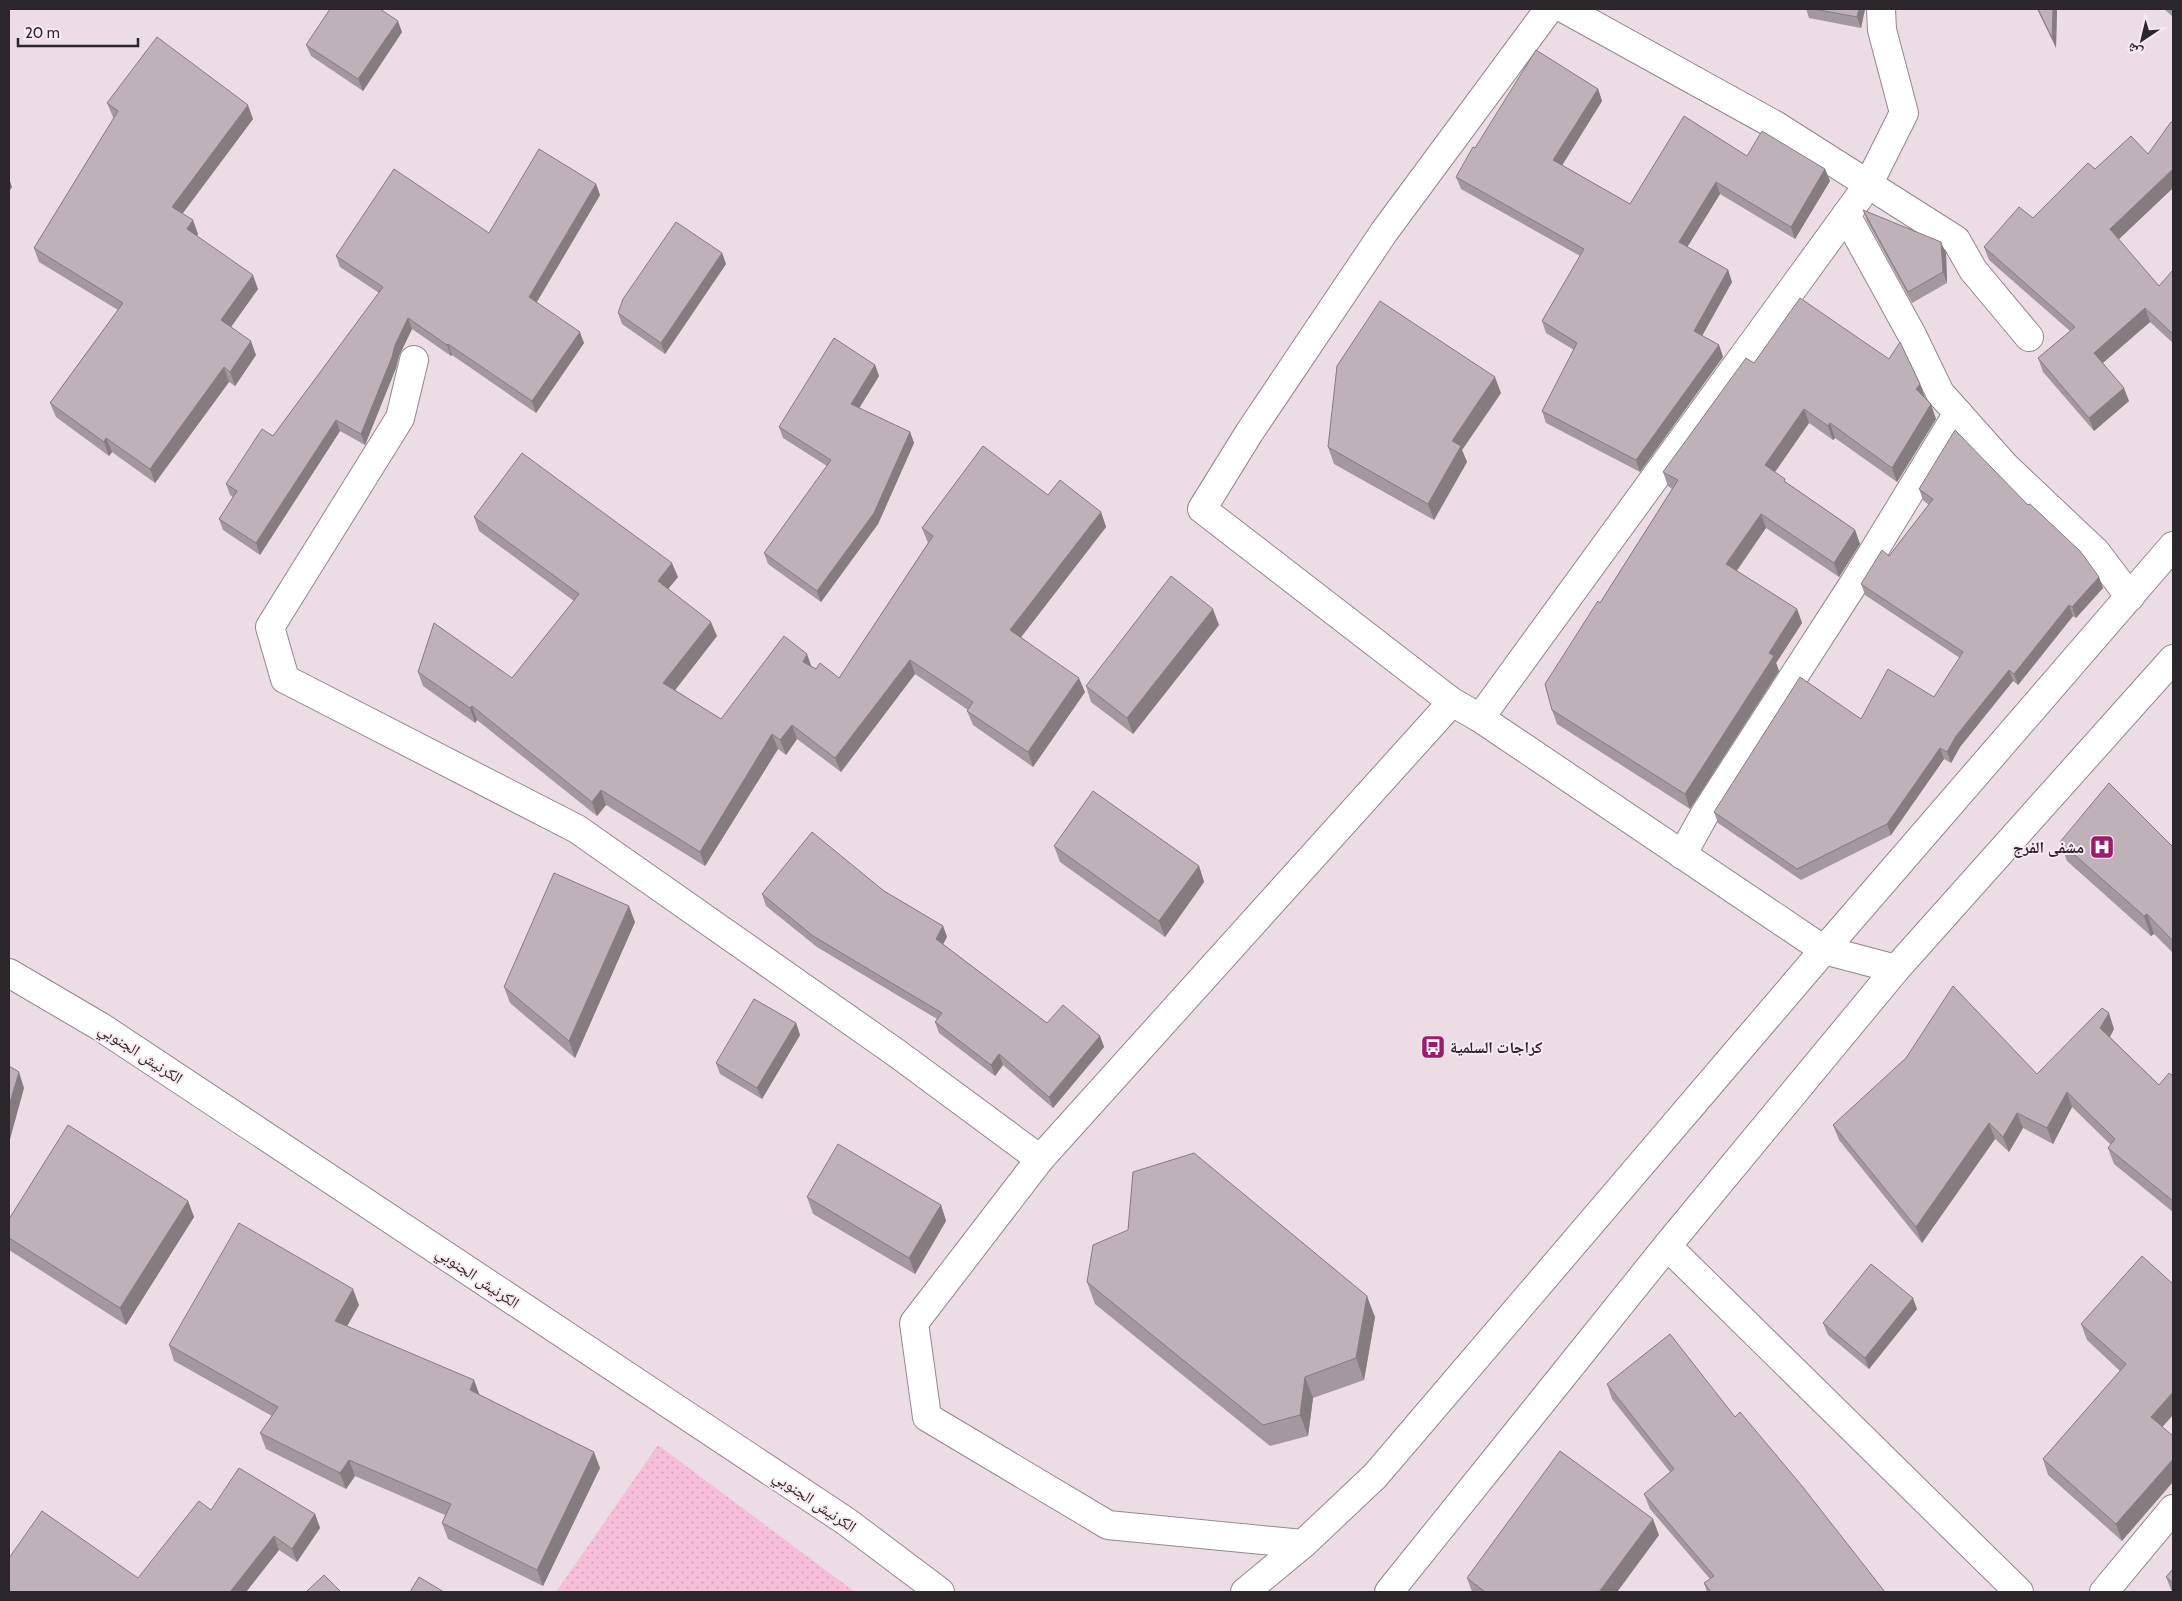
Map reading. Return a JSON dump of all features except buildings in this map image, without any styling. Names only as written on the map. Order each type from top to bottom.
[{"type":"street","points":[[1549,9],[1384,232],[1250,433],[1202,509],[1452,702],[1480,718],[1824,950],[1896,969]]},
{"type":"street","points":[[1565,9],[1776,125],[1956,240],[1973,270],[2029,337]]},
{"type":"street","points":[[1480,718],[1868,185],[1904,113],[1882,30],[1881,9]]},
{"type":"street","points":[[1846,215],[1912,334],[1940,393],[2006,467],[2096,552],[2130,597]]},
{"type":"street","points":[[414,360],[400,418],[270,627],[285,679],[577,829],[896,1052],[1040,1160]]},
{"type":"street","points":[[1682,855],[1711,804],[1856,580],[1958,413]]},
{"type":"street","points":[[1245,1592],[1303,1544],[1375,1476],[1824,950],[2173,546]]},
{"type":"street","points":[[1389,1592],[1667,1246],[1896,969],[2173,659]]},
{"type":"street","points":[[1303,1544],[1108,1525],[927,1417],[914,1323],[1040,1160],[1452,702]]},
{"type":"street","name":"الكرنيش الجنوبي","points":[[9,973],[101,1027],[822,1505],[940,1592]]},
{"type":"street","points":[[1667,1246],[2019,1592]]},
{"type":"street","points":[[2104,1592],[2173,1509]]},
{"type":"shaded area","points":[[658,1445],[855,1592],[556,1592]]},
{"type":"place","name":"مشفى الفرج","points":[[2102,847]]},
{"type":"place","name":"كراجات السلمية","points":[[1433,1047]]}]
